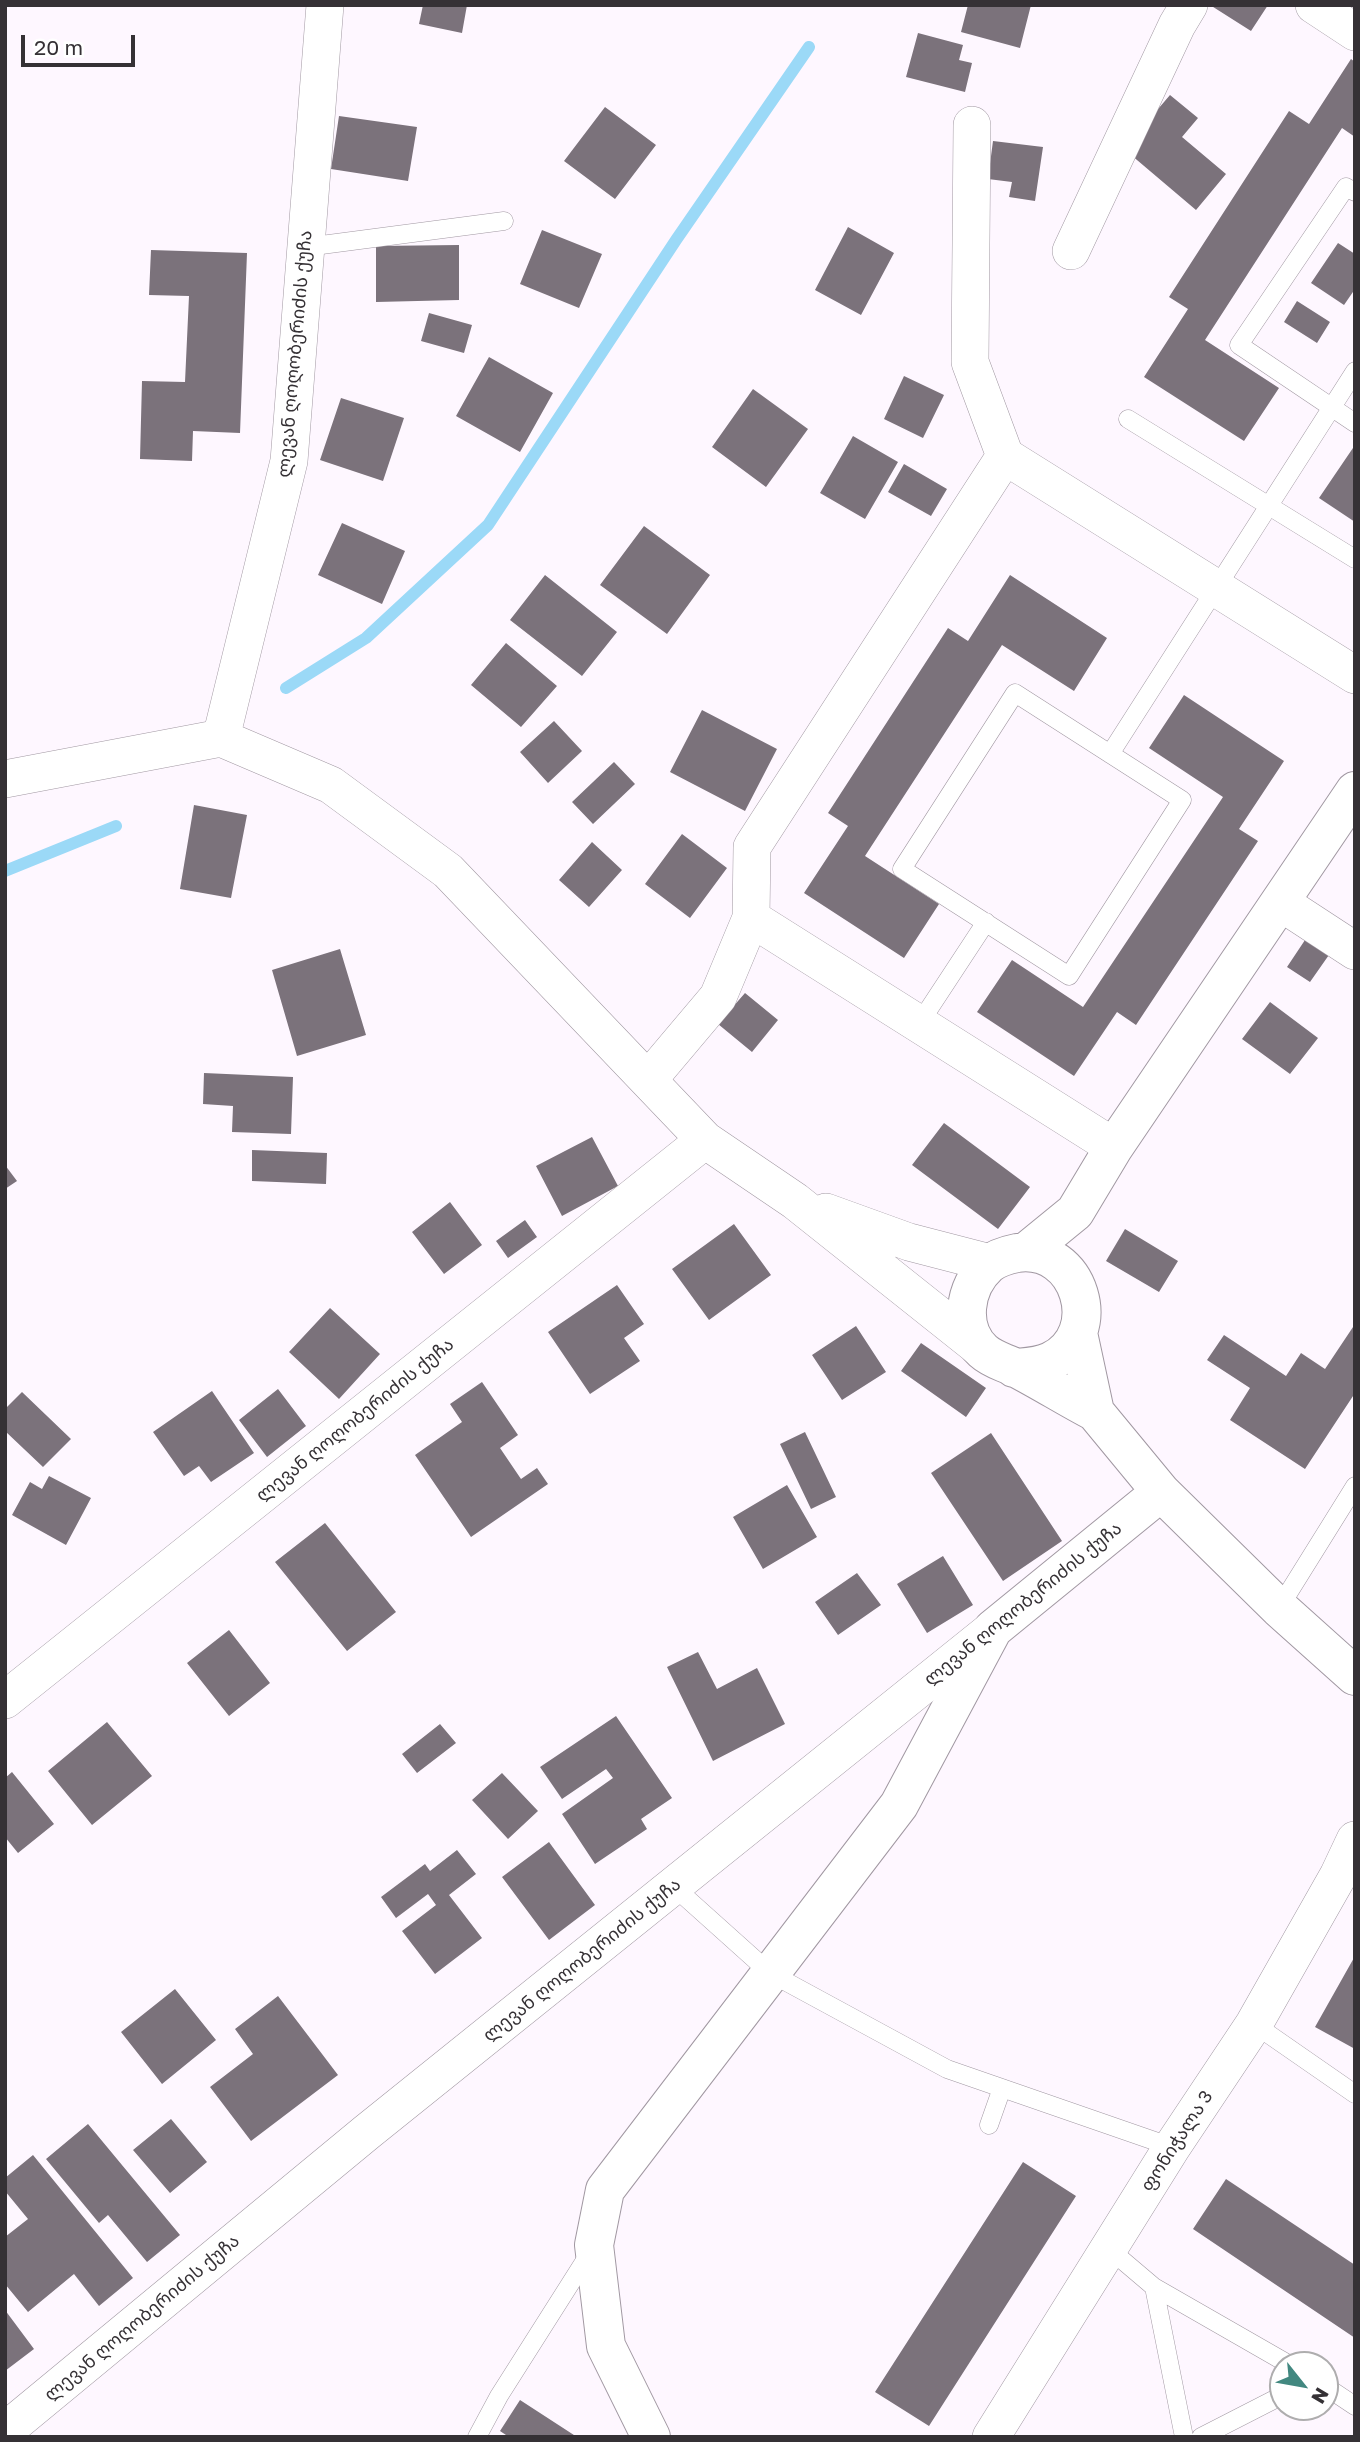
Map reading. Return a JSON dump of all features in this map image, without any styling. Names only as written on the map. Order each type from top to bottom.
[{"type":"street","name":"ლევან ღოღობერიძის ქუჩა","points":[[221,738],[289,461],[324,5]]},
{"type":"street","points":[[1070,251],[1189,5]]},
{"type":"street","points":[[1314,5],[1355,32]]},
{"type":"street","points":[[972,125],[970,362],[1005,456],[1355,675]]},
{"type":"street","points":[[648,1080],[718,997],[751,918],[752,847],[1005,456]]},
{"type":"street","points":[[5,779],[221,738],[331,785],[448,871],[705,1140],[795,1201],[996,1361],[1096,1412],[1161,1492],[1279,1608],[1355,1676]]},
{"type":"street","points":[[1026,1252],[1075,1212],[1114,1147],[1355,791]]},
{"type":"street","points":[[1280,902],[1355,951]]},
{"type":"street","points":[[751,918],[1114,1147]]},
{"type":"street","name":"ლევან ღოღობერიძის ქუჩა","points":[[5,1700],[705,1140]]},
{"type":"street","points":[[1073,1279],[1085,1224],[1114,1147]]},
{"type":"street","points":[[795,1201],[909,1242],[990,1263]]},
{"type":"street","points":[[981,1349],[970,1333],[966,1314],[968,1294],[976,1277],[990,1263],[1008,1255],[1026,1252],[1045,1256],[1061,1265],[1073,1279],[1080,1296],[1082,1315],[1077,1333],[1067,1349],[1052,1361],[1034,1367],[1014,1368]]},
{"type":"street","points":[[1077,1333],[1096,1412]]},
{"type":"street","name":"ლევან ღოღობერიძის ქუჩა","points":[[5,2431],[377,2124],[1161,1492]]},
{"type":"street","points":[[651,2437],[606,2346],[594,2245],[605,2190],[899,1805],[993,1629]]},
{"type":"street","name":"ფონიჭალა 3","points":[[990,2437],[1172,2147],[1254,2024],[1338,1876],[1355,1840]]},
{"type":"lane","points":[[1355,192],[1346,187],[1239,345],[1355,423]]},
{"type":"lane","points":[[306,247],[505,221]]},
{"type":"lane","points":[[1110,754],[1355,371]]},
{"type":"lane","points":[[1128,419],[1355,559]]},
{"type":"lane","points":[[1015,693],[1110,754],[1182,800],[1069,976],[902,869],[1015,693]]},
{"type":"lane","points":[[919,1024],[986,922]]},
{"type":"lane","points":[[1279,1608],[1355,1486]]},
{"type":"lane","points":[[673,1886],[770,1973],[947,2069],[1172,2147]]},
{"type":"lane","points":[[1254,2024],[1355,2094]]},
{"type":"lane","points":[[989,2125],[1002,2088]]},
{"type":"lane","points":[[477,2437],[499,2396],[594,2245]]},
{"type":"lane","points":[[1108,2248],[1154,2287],[1269,2353]]},
{"type":"lane","points":[[1154,2287],[1184,2437]]},
{"type":"lane","points":[[1339,2395],[1355,2406]]},
{"type":"lane","points":[[1201,2437],[1269,2402]]},
{"type":"building","points":[[423,5],[467,5],[462,33],[419,24]]},
{"type":"building","points":[[968,5],[1031,5],[1020,48],[961,32]]},
{"type":"building","points":[[1210,5],[1268,5],[1251,31]]},
{"type":"building","points":[[918,33],[963,45],[959,60],[972,63],[965,92],[906,77]]},
{"type":"building","points":[[1351,59],[1355,62],[1355,137],[1342,128],[1205,340],[1279,388],[1244,441],[1144,377],[1188,309],[1169,297],[1289,111],[1309,124]]},
{"type":"building","points":[[1170,95],[1198,118],[1182,137],[1226,174],[1196,210],[1124,149]]},
{"type":"building","points":[[605,107],[656,145],[615,199],[564,161]]},
{"type":"building","points":[[339,116],[417,127],[408,181],[331,169]]},
{"type":"building","points":[[993,141],[1043,147],[1035,201],[1009,197],[1012,182],[988,179]]},
{"type":"building","points":[[848,227],[894,253],[861,315],[815,290]]},
{"type":"building","points":[[542,230],[602,254],[579,308],[520,284]]},
{"type":"building","points":[[1338,243],[1355,254],[1355,289],[1344,305],[1311,283]]},
{"type":"building","points":[[459,245],[459,300],[376,302],[376,246]]},
{"type":"building","points":[[151,250],[247,253],[240,433],[193,431],[192,461],[140,459],[142,381],[185,382],[189,296],[149,295]]},
{"type":"building","points":[[1297,301],[1330,322],[1317,343],[1284,322]]},
{"type":"building","points":[[429,313],[472,325],[464,353],[421,341]]},
{"type":"building","points":[[489,357],[553,393],[520,452],[456,416]]},
{"type":"building","points":[[904,376],[944,395],[923,438],[884,419]]},
{"type":"building","points":[[753,389],[808,429],[766,487],[712,447]]},
{"type":"building","points":[[341,398],[404,418],[383,481],[320,460]]},
{"type":"building","points":[[853,436],[898,462],[865,519],[820,493]]},
{"type":"building","points":[[1355,445],[1355,522],[1319,498]]},
{"type":"building","points":[[904,464],[947,489],[931,516],[888,492]]},
{"type":"building","points":[[342,523],[405,551],[382,604],[318,575]]},
{"type":"building","points":[[644,526],[710,575],[667,634],[600,585]]},
{"type":"building","points":[[545,575],[617,632],[582,676],[510,620]]},
{"type":"building","points":[[1010,575],[1107,638],[1074,691],[1002,645],[865,856],[939,904],[904,958],[804,893],[848,826],[828,813],[948,628],[968,641]]},
{"type":"building","points":[[506,643],[557,686],[521,727],[471,685]]},
{"type":"building","points":[[1184,695],[1284,761],[1239,829],[1258,841],[1136,1025],[1117,1012],[1074,1076],[977,1012],[1012,960],[1083,1007],[1223,797],[1149,748]]},
{"type":"building","points":[[702,710],[777,749],[745,811],[670,772]]},
{"type":"building","points":[[554,721],[582,751],[548,783],[520,752]]},
{"type":"building","points":[[614,762],[635,784],[593,824],[572,802]]},
{"type":"building","points":[[194,805],[247,815],[231,898],[180,889]]},
{"type":"building","points":[[682,834],[727,868],[690,918],[645,884]]},
{"type":"building","points":[[592,842],[622,870],[589,907],[559,880]]},
{"type":"building","points":[[1307,937],[1331,952],[1310,982],[1287,967]]},
{"type":"building","points":[[340,949],[366,1035],[297,1056],[272,970]]},
{"type":"building","points":[[745,993],[778,1020],[752,1052],[718,1024]]},
{"type":"building","points":[[1270,1002],[1318,1038],[1290,1074],[1242,1039]]},
{"type":"building","points":[[204,1073],[293,1077],[291,1134],[232,1132],[233,1106],[203,1104]]},
{"type":"building","points":[[944,1123],[1030,1187],[998,1229],[912,1165]]},
{"type":"building","points":[[592,1137],[618,1186],[562,1216],[536,1166]]},
{"type":"building","points":[[252,1150],[327,1153],[326,1184],[252,1181]]},
{"type":"building","points":[[5,1165],[17,1181],[5,1189]]},
{"type":"building","points":[[450,1202],[482,1245],[444,1274],[412,1232]]},
{"type":"building","points":[[525,1220],[537,1237],[508,1258],[496,1241]]},
{"type":"building","points":[[734,1224],[771,1275],[709,1320],[672,1269]]},
{"type":"building","points":[[1125,1229],[1178,1261],[1159,1292],[1106,1261]]},
{"type":"building","points":[[617,1285],[644,1324],[624,1338],[640,1361],[590,1394],[548,1332]]},
{"type":"building","points":[[330,1308],[380,1354],[339,1399],[289,1352]]},
{"type":"building","points":[[1355,1324],[1355,1393],[1305,1469],[1230,1420],[1250,1388],[1207,1360],[1224,1335],[1286,1376],[1301,1353],[1325,1369]]},
{"type":"building","points":[[856,1326],[886,1372],[842,1400],[812,1355]]},
{"type":"building","points":[[921,1343],[986,1388],[966,1417],[901,1371]]},
{"type":"building","points":[[482,1382],[518,1435],[500,1448],[521,1479],[537,1468],[548,1484],[471,1537],[415,1455],[462,1422],[450,1404]]},
{"type":"building","points":[[278,1389],[306,1426],[267,1457],[239,1420]]},
{"type":"building","points":[[212,1391],[254,1453],[211,1482],[199,1466],[184,1476],[153,1432]]},
{"type":"building","points":[[22,1392],[71,1439],[43,1467],[5,1431],[5,1409]]},
{"type":"building","points":[[805,1432],[836,1497],[811,1509],[780,1444]]},
{"type":"building","points":[[991,1433],[1062,1541],[1003,1581],[931,1473]]},
{"type":"building","points":[[49,1476],[91,1498],[66,1545],[12,1515],[30,1482],[42,1489]]},
{"type":"building","points":[[787,1485],[817,1537],[763,1569],[733,1517]]},
{"type":"building","points":[[325,1523],[396,1612],[347,1651],[275,1562]]},
{"type":"building","points":[[943,1556],[973,1605],[927,1633],[897,1584]]},
{"type":"building","points":[[857,1573],[881,1605],[838,1635],[815,1602]]},
{"type":"building","points":[[229,1630],[270,1683],[229,1716],[187,1663]]},
{"type":"building","points":[[698,1652],[717,1689],[757,1668],[785,1724],[713,1761],[667,1667]]},
{"type":"building","points":[[616,1716],[672,1798],[641,1819],[647,1829],[595,1864],[562,1814],[613,1778],[606,1769],[562,1799],[540,1767]]},
{"type":"building","points":[[107,1722],[152,1776],[92,1825],[48,1771]]},
{"type":"building","points":[[440,1724],[456,1743],[417,1773],[402,1754]]},
{"type":"building","points":[[12,1772],[54,1824],[18,1853],[5,1837],[5,1778]]},
{"type":"building","points":[[502,1773],[538,1811],[508,1839],[472,1800]]},
{"type":"building","points":[[549,1842],[595,1905],[549,1940],[502,1877]]},
{"type":"building","points":[[457,1850],[476,1874],[449,1895],[482,1938],[435,1974],[402,1931],[436,1905],[428,1894],[396,1918],[381,1897],[425,1864],[430,1871]]},
{"type":"building","points":[[1355,1956],[1355,2049],[1315,2027]]},
{"type":"building","points":[[175,1989],[216,2040],[162,2084],[121,2032]]},
{"type":"building","points":[[278,1996],[338,2075],[251,2141],[210,2087],[253,2054],[235,2029]]},
{"type":"building","points":[[171,2119],[207,2162],[170,2193],[133,2150]]},
{"type":"building","points":[[88,2124],[180,2235],[147,2262],[108,2215],[99,2223],[46,2159]]},
{"type":"building","points":[[33,2155],[133,2278],[99,2306],[74,2274],[28,2312],[5,2284],[5,2237],[28,2219],[5,2191],[5,2178]]},
{"type":"building","points":[[1023,2162],[1076,2196],[929,2426],[875,2392]]},
{"type":"building","points":[[1226,2179],[1355,2265],[1355,2338],[1193,2229]]},
{"type":"building","points":[[5,2310],[34,2349],[5,2371]]},
{"type":"building","points":[[520,2400],[577,2437],[509,2437],[500,2431]]},
{"type":"waterway","points":[[286,688],[366,638],[488,525],[676,240],[809,47]]},
{"type":"waterway","points":[[5,871],[116,826]]}]
